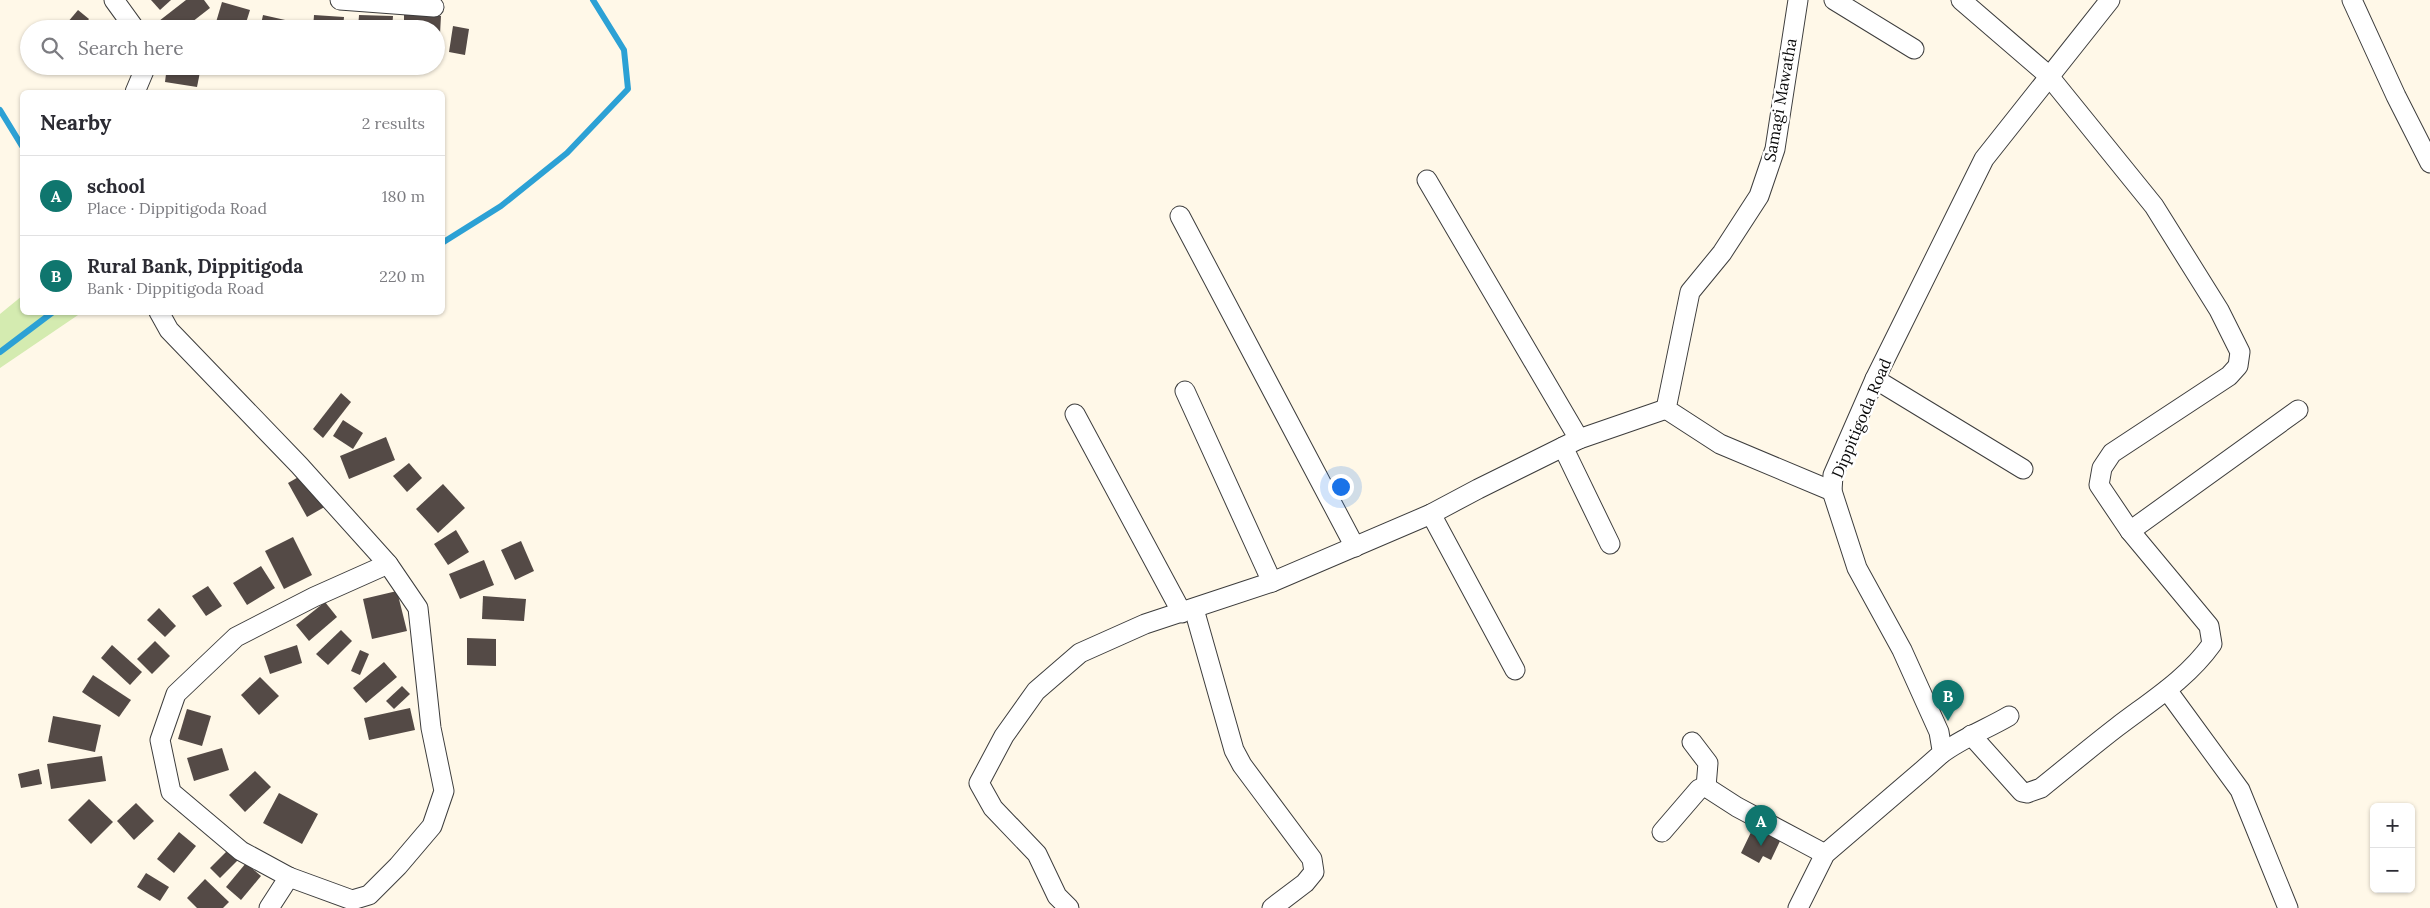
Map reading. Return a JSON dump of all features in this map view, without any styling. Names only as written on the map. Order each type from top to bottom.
[{"type":"street","points":[[114,0],[128,20]]},
{"type":"street","points":[[340,0],[434,7]]},
{"type":"street","name":"Samagi Mawatha","points":[[1666,408],[1690,292],[1722,253],[1759,196],[1774,149],[1798,0]]},
{"type":"street","points":[[1834,0],[1914,49]]},
{"type":"street","points":[[1961,0],[2048,75],[2154,206],[2219,310],[2240,352],[2238,366],[2229,376],[2112,453],[2102,468],[2099,485],[2130,531],[2210,626],[2212,644],[2200,661],[2167,690],[2041,788],[2027,793],[2022,792],[1971,735]]},
{"type":"street","name":"Dippitigoda Road","points":[[1941,754],[1939,732],[1902,650],[1857,568],[1832,490],[1833,475],[1875,380],[1984,159],[2048,75],[2110,0]]},
{"type":"street","points":[[2352,0],[2396,96],[2430,163]]},
{"type":"street","points":[[135,90],[142,75]]},
{"type":"street","points":[[1426,180],[1571,443],[1610,544]]},
{"type":"street","points":[[1180,216],[1355,547]]},
{"type":"street","points":[[161,315],[169,330],[299,465],[388,564],[418,608],[431,728],[444,791],[432,826],[398,866],[369,895],[352,900],[288,878],[241,850],[171,792],[160,740],[176,694],[236,637],[314,597],[388,564]]},
{"type":"street","points":[[1875,380],[2023,469]]},
{"type":"street","points":[[1186,391],[1272,582]]},
{"type":"street","points":[[1058,904],[1037,854],[993,808],[979,783],[1004,736],[1036,691],[1080,653],[1144,624],[1272,582],[1431,514],[1571,443],[1666,408],[1720,444],[1832,490]]},
{"type":"street","points":[[2130,531],[2298,410]]},
{"type":"street","points":[[1075,414],[1188,611],[1234,750],[1312,858],[1314,872],[1304,883],[1272,908]]},
{"type":"street","points":[[1431,514],[1515,670]]},
{"type":"street","points":[[2167,690],[2240,790],[2288,908]]},
{"type":"street","points":[[1798,908],[1825,854],[1941,754],[1971,735],[2009,716]]},
{"type":"street","points":[[1692,742],[1708,764],[1706,787]]},
{"type":"street","points":[[1662,832],[1699,789],[1706,787],[1736,807],[1825,854]]},
{"type":"street","points":[[269,908],[288,878]]},
{"type":"green space","points":[[20,298],[20,315],[78,315],[0,368],[0,314]]},
{"type":"building","points":[[151,0],[171,0],[160,10]]},
{"type":"building","points":[[186,0],[204,0],[210,8],[195,20],[160,20]]},
{"type":"building","points":[[222,2],[250,10],[247,20],[217,20]]},
{"type":"building","points":[[78,10],[89,19],[88,20],[70,20]]},
{"type":"building","points":[[404,14],[441,16],[441,20],[404,20]]},
{"type":"building","points":[[263,15],[285,20],[262,20]]},
{"type":"building","points":[[314,15],[344,17],[344,20],[314,20]]},
{"type":"building","points":[[359,15],[393,16],[393,20],[359,20]]},
{"type":"building","points":[[453,26],[469,29],[465,55],[449,52]]},
{"type":"building","points":[[166,75],[199,75],[197,87],[165,82]]},
{"type":"building","points":[[341,393],[351,402],[323,438],[313,429]]},
{"type":"building","points":[[343,420],[363,433],[353,449],[333,436]]},
{"type":"building","points":[[386,437],[395,460],[349,479],[340,456]]},
{"type":"building","points":[[409,463],[422,478],[407,492],[393,476]]},
{"type":"building","points":[[309,471],[328,505],[307,517],[288,483]]},
{"type":"building","points":[[443,484],[465,508],[438,533],[416,509]]},
{"type":"building","points":[[456,530],[469,552],[448,565],[434,544]]},
{"type":"building","points":[[293,537],[312,575],[284,589],[265,551]]},
{"type":"building","points":[[521,541],[534,571],[515,580],[501,550]]},
{"type":"building","points":[[484,560],[494,585],[460,599],[449,574]]},
{"type":"building","points":[[261,566],[275,588],[247,605],[233,583]]},
{"type":"building","points":[[208,586],[222,606],[206,616],[192,596]]},
{"type":"building","points":[[397,591],[407,631],[372,639],[363,599]]},
{"type":"building","points":[[483,596],[526,599],[524,621],[482,619]]},
{"type":"building","points":[[325,602],[337,617],[309,641],[296,625]]},
{"type":"building","points":[[159,608],[176,626],[165,637],[147,620]]},
{"type":"building","points":[[341,630],[352,641],[328,665],[316,654]]},
{"type":"building","points":[[467,638],[496,639],[496,666],[467,665]]},
{"type":"building","points":[[155,641],[170,656],[152,674],[137,659]]},
{"type":"building","points":[[112,645],[142,672],[130,685],[101,658]]},
{"type":"building","points":[[297,645],[302,663],[270,674],[264,656]]},
{"type":"building","points":[[360,650],[369,654],[360,675],[351,671]]},
{"type":"building","points":[[384,662],[397,677],[366,703],[353,688]]},
{"type":"building","points":[[93,675],[131,700],[119,717],[82,692]]},
{"type":"building","points":[[260,677],[279,696],[259,715],[241,695]]},
{"type":"building","points":[[402,686],[410,694],[394,709],[386,701]]},
{"type":"building","points":[[410,708],[415,730],[369,740],[364,718]]},
{"type":"building","points":[[187,709],[211,716],[202,746],[178,739]]},
{"type":"building","points":[[53,716],[101,725],[95,752],[48,742]]},
{"type":"building","points":[[222,748],[229,770],[194,781],[187,758]]},
{"type":"building","points":[[102,756],[106,781],[51,789],[47,764]]},
{"type":"building","points":[[39,769],[42,784],[21,788],[18,774]]},
{"type":"building","points":[[255,771],[271,787],[245,812],[229,795]]},
{"type":"building","points":[[279,793],[318,814],[302,844],[263,823]]},
{"type":"building","points":[[89,799],[113,822],[91,844],[68,820]]},
{"type":"building","points":[[136,803],[154,821],[134,840],[117,821]]},
{"type":"building","points":[[1754,826],[1781,839],[1771,860],[1763,856],[1759,863],[1741,853]]},
{"type":"building","points":[[179,832],[196,846],[174,873],[157,859]]},
{"type":"building","points":[[230,848],[240,858],[220,878],[210,868]]},
{"type":"building","points":[[246,863],[261,876],[241,900],[226,887]]},
{"type":"building","points":[[146,873],[169,887],[160,901],[137,887]]},
{"type":"building","points":[[205,879],[229,902],[223,908],[197,908],[187,898]]},
{"type":"waterway","points":[[445,241],[501,206],[567,153],[628,89],[624,50],[593,0]]},
{"type":"waterway","points":[[0,110],[20,143]]},
{"type":"waterway","points":[[0,352],[49,315]]},
{"type":"place","name":"Rural Bank, Dippitigoda","points":[[1948,721]]},
{"type":"place","name":"school","points":[[1761,846]]}]
